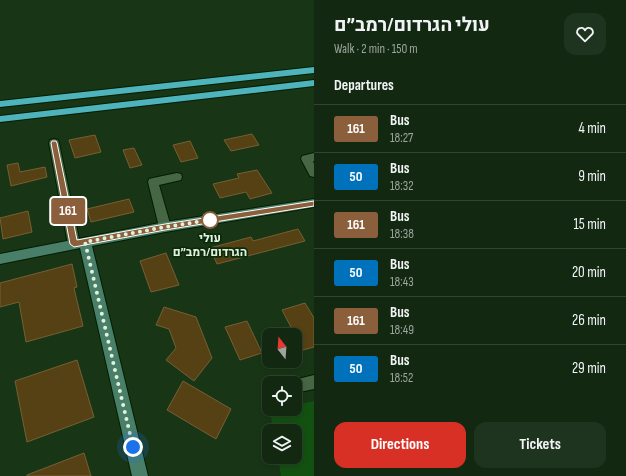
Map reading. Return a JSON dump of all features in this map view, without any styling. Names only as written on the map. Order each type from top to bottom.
[{"type":"highway","points":[[0,104],[314,70]]},
{"type":"highway","points":[[0,119],[314,83]]},
{"type":"street","points":[[54,143],[140,476]]},
{"type":"street","points":[[314,158],[306,159],[314,173]]},
{"type":"street","points":[[165,227],[152,182],[177,177]]},
{"type":"street","points":[[0,259],[165,227],[314,204]]},
{"type":"street","points":[[302,385],[314,382]]},
{"type":"green space","points":[[314,401],[314,476],[281,476],[279,464],[302,464],[302,424],[272,424],[271,416],[302,416],[302,404]]},
{"type":"building","points":[[252,134],[259,145],[231,151],[224,140]]},
{"type":"building","points":[[95,135],[101,152],[75,158],[69,140]]},
{"type":"building","points":[[190,141],[198,158],[181,162],[173,145]]},
{"type":"building","points":[[134,148],[142,165],[130,168],[123,150]]},
{"type":"building","points":[[18,163],[20,172],[45,167],[47,177],[11,186],[7,165]]},
{"type":"building","points":[[257,170],[272,193],[250,199],[246,192],[220,198],[213,184],[239,178],[237,174]]},
{"type":"building","points":[[129,199],[134,212],[91,222],[87,209]]},
{"type":"building","points":[[28,211],[32,232],[3,239],[0,218]]},
{"type":"building","points":[[298,229],[305,241],[217,264],[210,248],[251,237],[253,241]]},
{"type":"building","points":[[166,253],[179,285],[151,292],[140,261]]},
{"type":"building","points":[[72,264],[77,287],[74,288],[83,326],[26,342],[19,302],[0,307],[0,283]]},
{"type":"building","points":[[305,303],[314,318],[314,347],[303,350],[302,328],[291,328],[282,310]]},
{"type":"building","points":[[164,307],[196,317],[212,358],[194,381],[166,360],[176,348],[169,329],[156,325]]},
{"type":"building","points":[[247,321],[262,353],[240,360],[225,327]]},
{"type":"building","points":[[77,360],[94,417],[27,442],[15,381]]},
{"type":"building","points":[[183,381],[231,409],[216,439],[167,410]]},
{"type":"building","points":[[84,453],[91,476],[27,476],[27,475]]},
{"type":"bus line","name":"161","points":[[54,143],[74,244],[165,227],[314,204]]},
{"type":"place","name":"עולי הגרדום/רמב״ם","points":[[210,220]]},
{"type":"route","points":[[133,447],[85,242],[210,220]]}]
